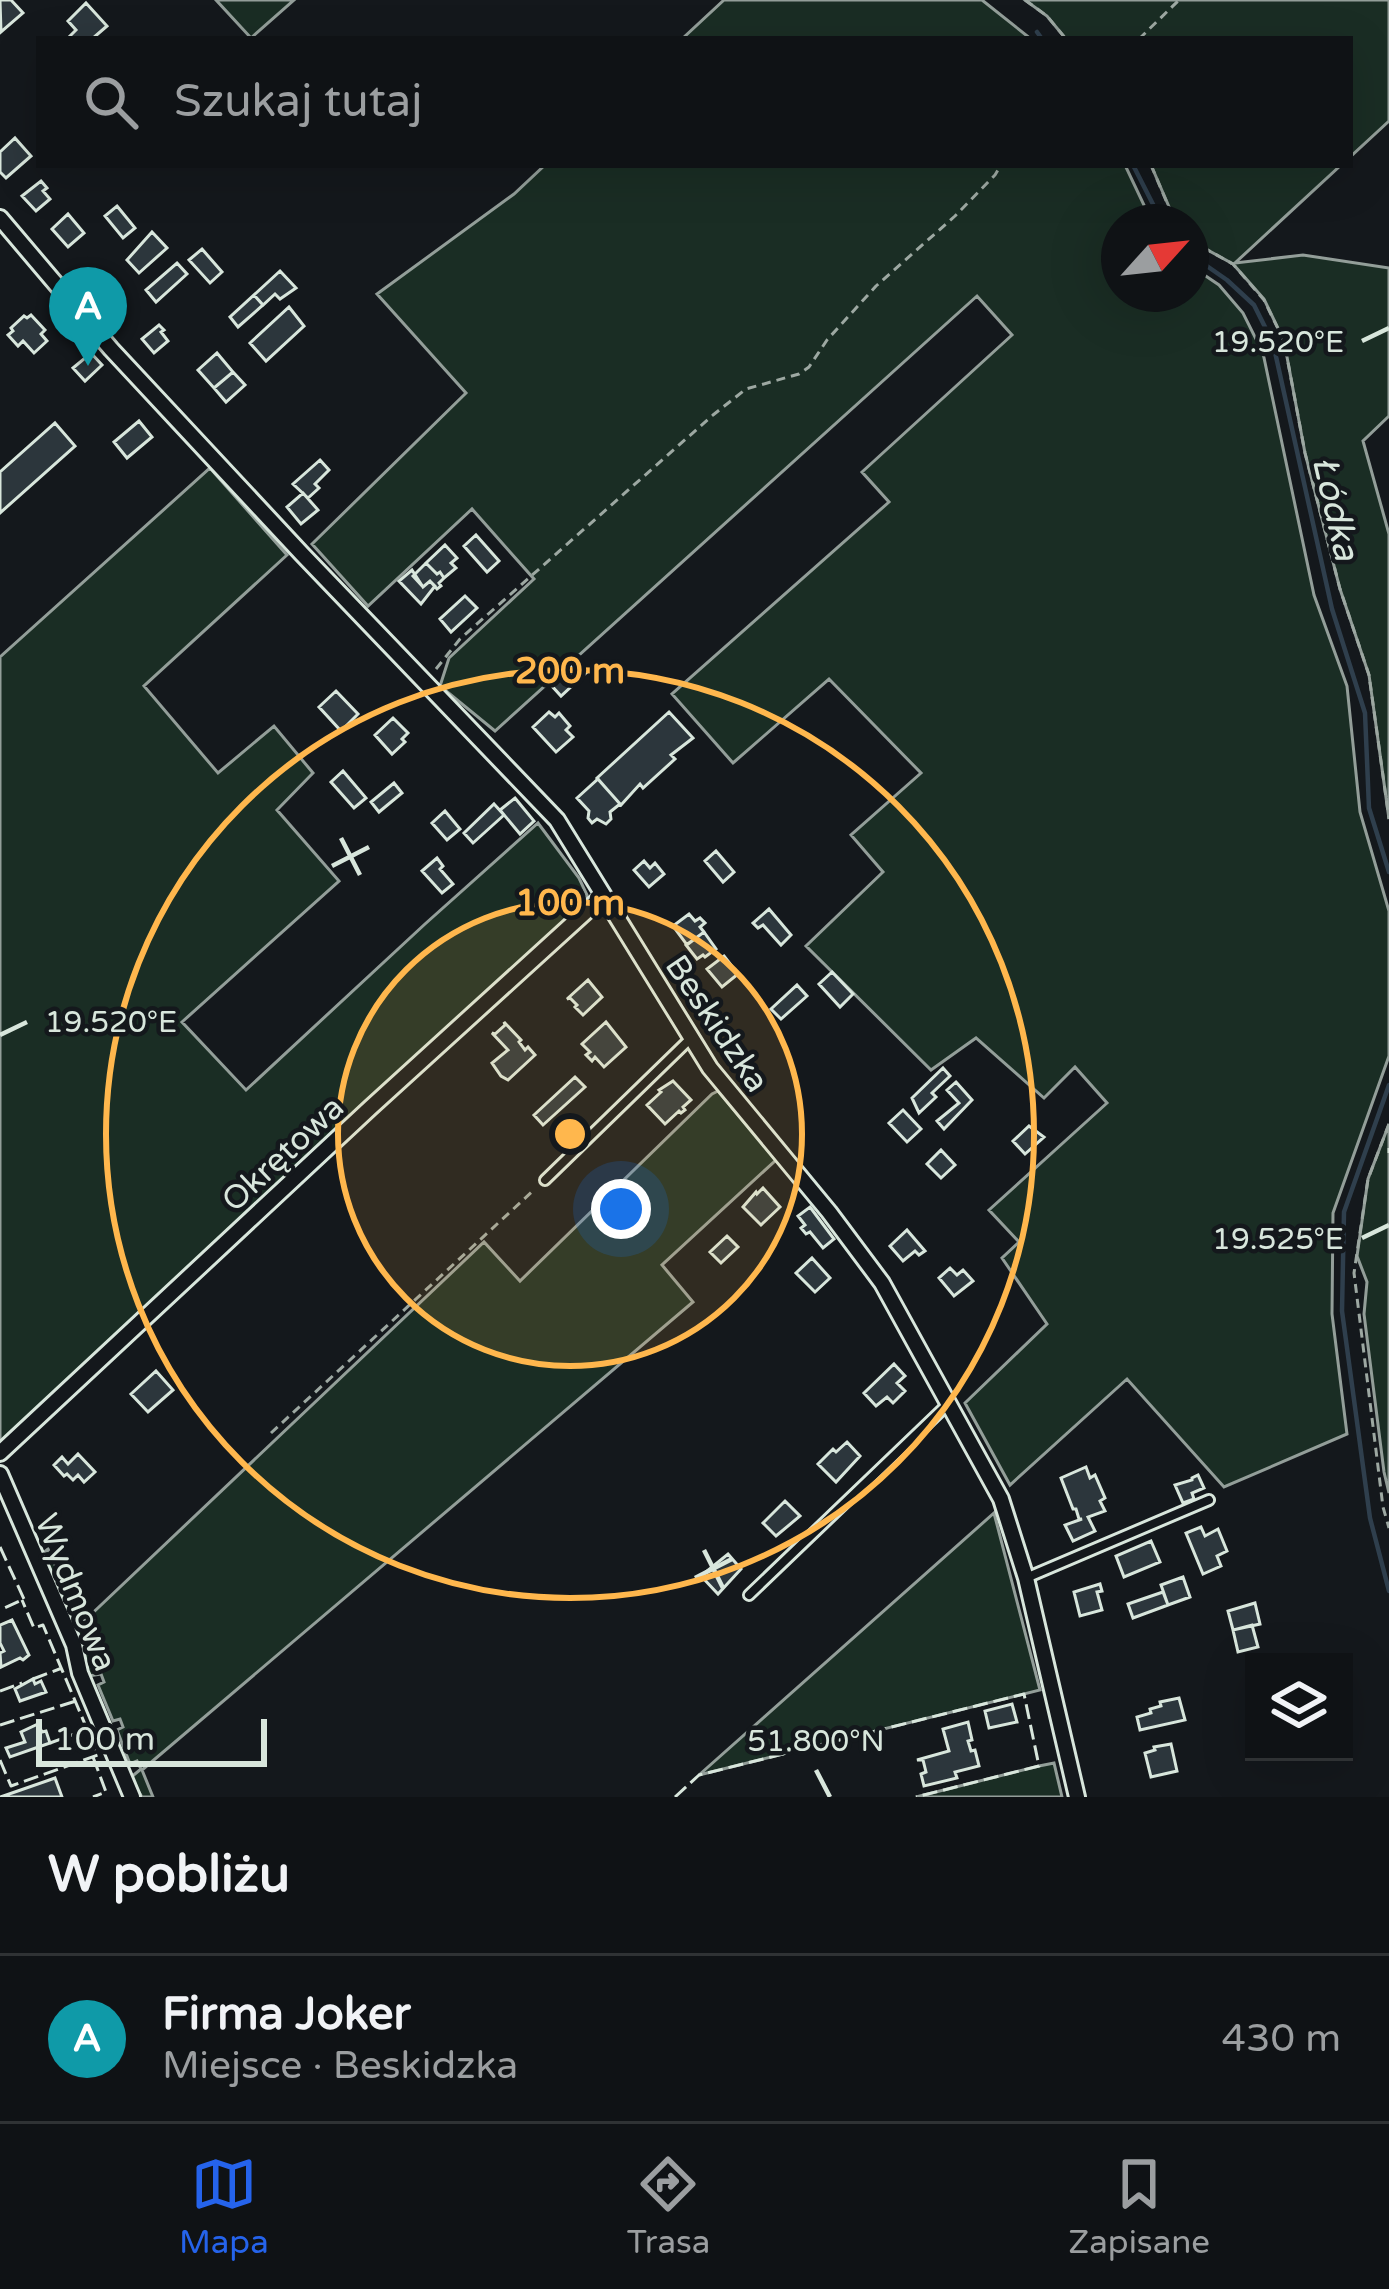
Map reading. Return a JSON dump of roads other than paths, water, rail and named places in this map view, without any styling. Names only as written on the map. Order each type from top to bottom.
[{"type":"street","name":"Beskidzka","points":[[0,218],[111,349],[556,820],[710,1068],[881,1282],[1001,1499],[1026,1579],[1077,1797]]},
{"type":"street","name":"Okrętowa","points":[[0,1453],[603,896]]},
{"type":"street","name":"Wydmowa","points":[[0,1474],[133,1797]]},
{"type":"lane","points":[[545,1180],[691,1038]]},
{"type":"lane","points":[[748,1595],[949,1404]]},
{"type":"lane","points":[[1026,1579],[1209,1500]]},
{"type":"waterway","name":"Łódka","points":[[1037,32],[1040,36]]},
{"type":"waterway","name":"Łódka","points":[[1135,168],[1153,204]]},
{"type":"waterway","name":"Łódka","points":[[1209,268],[1254,305],[1273,343],[1332,609],[1365,713],[1369,808],[1389,872]]},
{"type":"waterway","name":"Łódka","points":[[1389,1085],[1344,1212],[1342,1311],[1370,1518],[1389,1591]]},
{"type":"place","name":"Firma Joker","points":[[88,366]]}]
